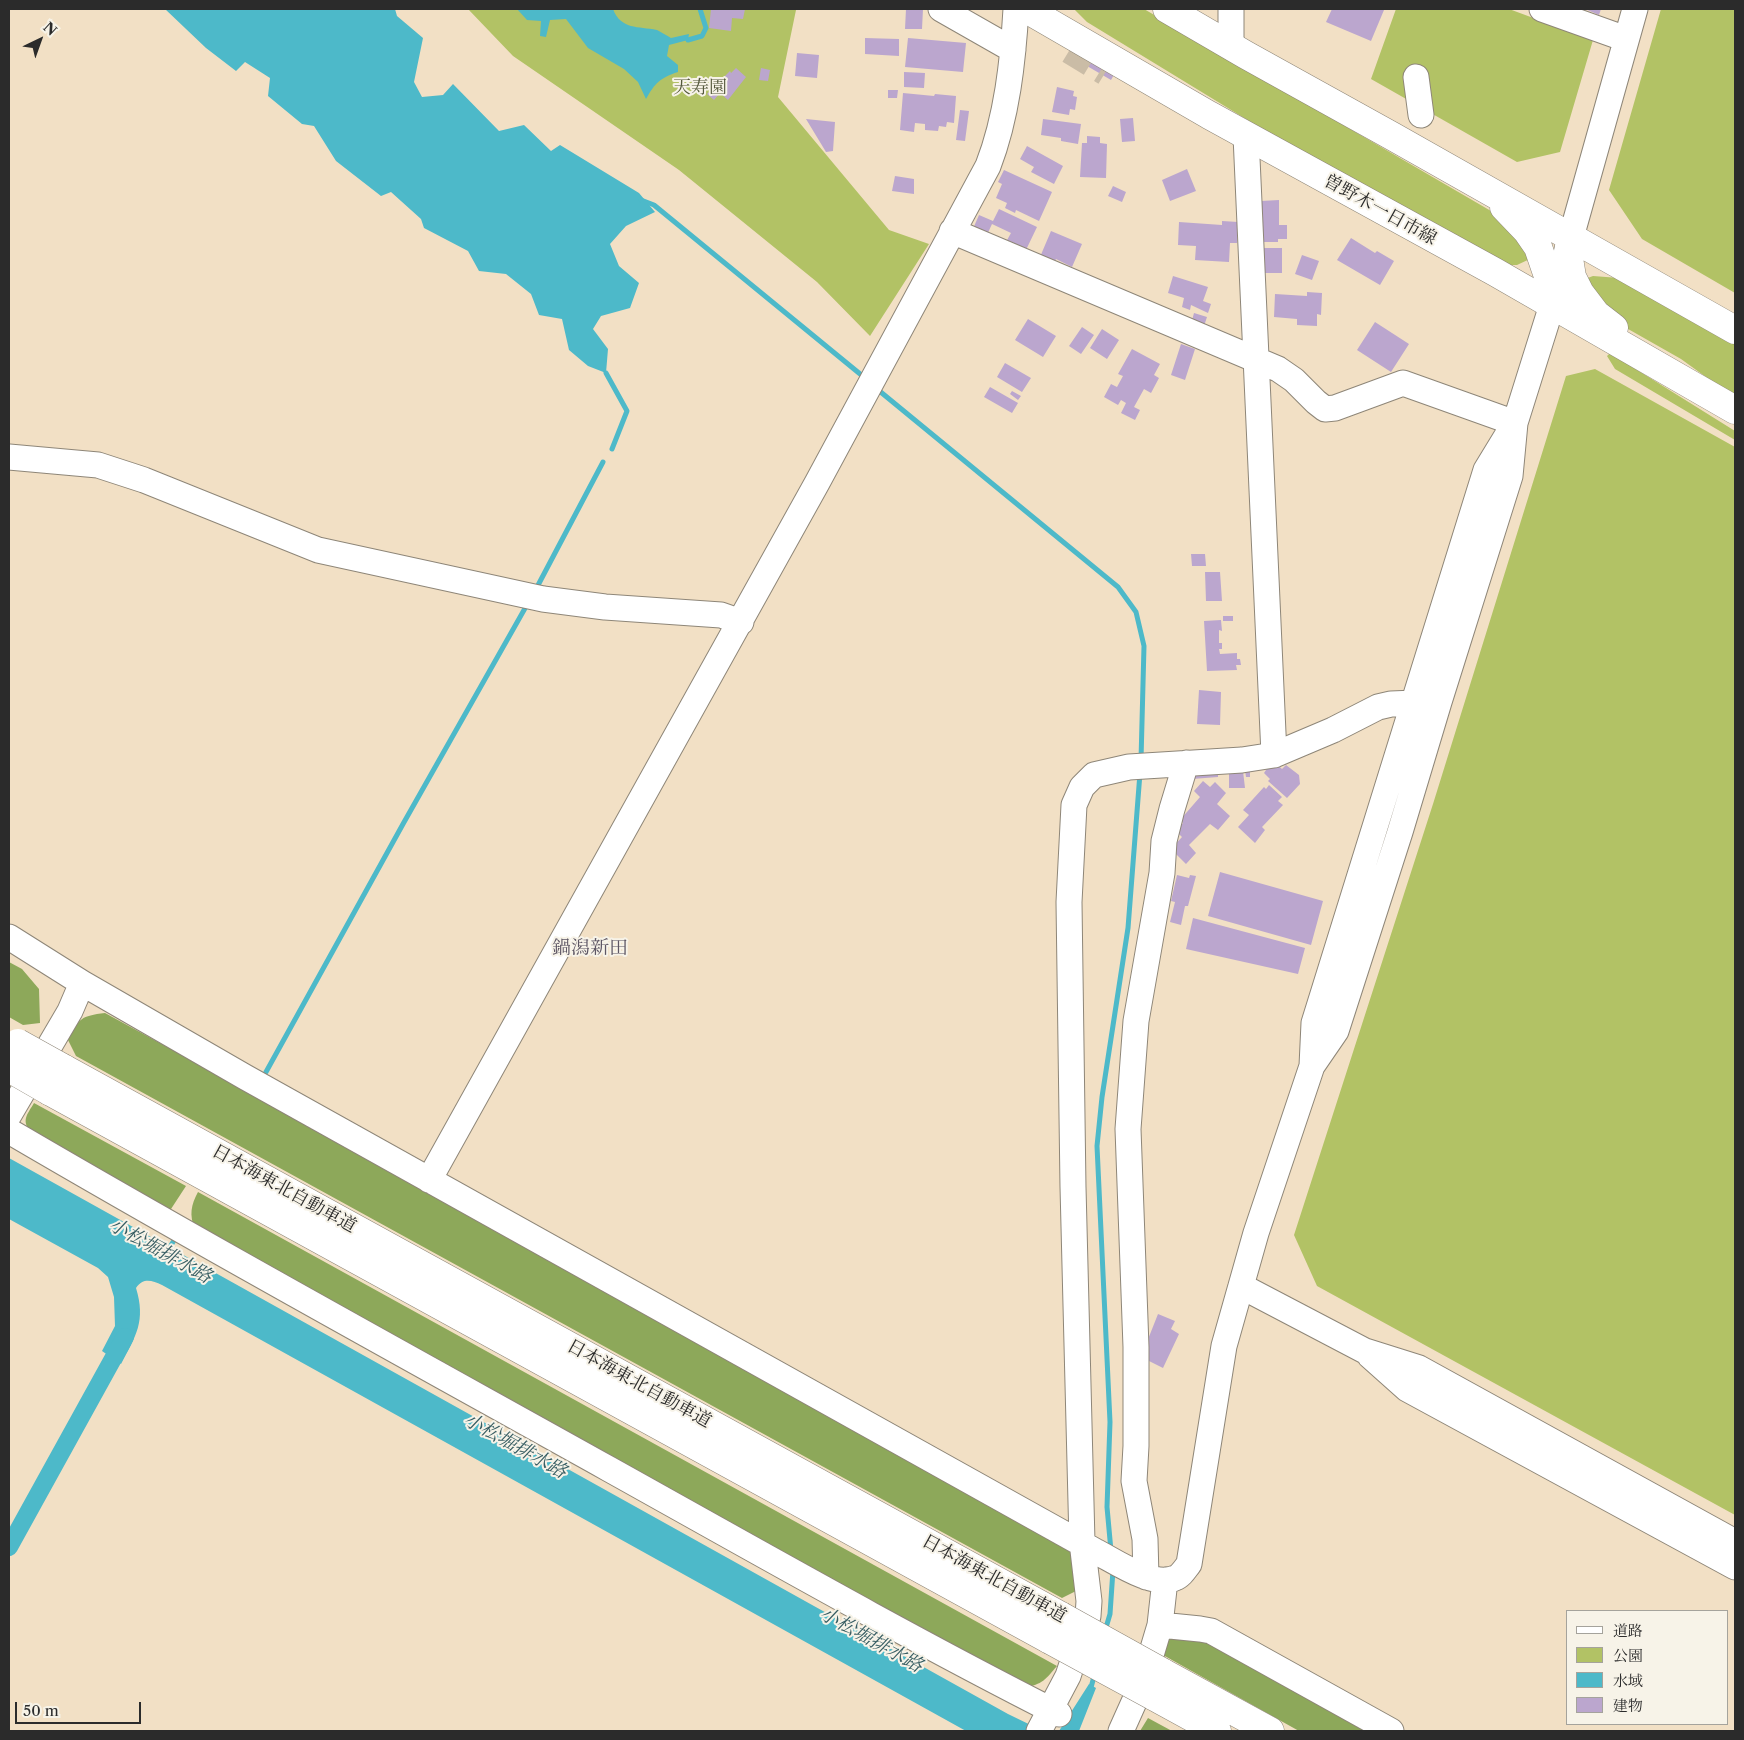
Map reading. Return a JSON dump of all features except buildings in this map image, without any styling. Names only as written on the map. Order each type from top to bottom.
[{"type":"main road","name":"曽野木一日市線","points":[[1026,9],[1246,136],[1486,268],[1735,410]]},
{"type":"main road","points":[[1167,9],[1231,47],[1571,236],[1735,330]]},
{"type":"main road","points":[[1491,192],[1512,217],[1527,231],[1538,248],[1552,285],[1552,306]]},
{"type":"main road","points":[[1571,236],[1568,252],[1572,277],[1580,293],[1596,314],[1612,326],[1641,356]]},
{"type":"main road","name":"日本海東北自動車道","points":[[13,1040],[1056,1628],[1158,1684],[1270,1731]]},
{"type":"main road","name":"日本海東北自動車道","points":[[9,1068],[1056,1628]]},
{"type":"main road","name":"日本海東北自動車道","points":[[1158,1684],[1217,1731]]},
{"type":"street","points":[[941,9],[1013,50]]},
{"type":"street","points":[[429,1180],[741,622],[988,166],[997,142],[1013,50],[1016,9]]},
{"type":"street","points":[[1231,9],[1231,47]]},
{"type":"street","points":[[1542,9],[1626,39]]},
{"type":"street","points":[[9,937],[82,983],[245,1077],[1089,1546],[1149,1577],[1176,1578],[1189,1564],[1224,1346],[1256,1233],[1312,1066],[1336,1031],[1400,832],[1426,702],[1510,476],[1515,423],[1552,306],[1635,9]]},
{"type":"street","points":[[1416,76],[1421,115]]},
{"type":"street","points":[[1246,136],[1274,755]]},
{"type":"street","points":[[952,231],[1278,369],[1294,380],[1325,409],[1335,408],[1403,383],[1515,423]]},
{"type":"street","points":[[9,457],[98,465],[144,480],[318,550],[543,599],[604,607],[721,615],[741,622]]},
{"type":"street","points":[[9,1131],[197,1240],[859,1608],[1015,1692],[1048,1719],[1068,1676],[1088,1616],[1089,1601],[1089,1546],[1073,1187],[1070,902],[1074,805],[1082,787],[1094,775],[1129,767],[1242,760],[1274,755],[1333,730],[1378,707],[1391,704],[1426,702]]},
{"type":"street","points":[[1121,1731],[1143,1682],[1160,1625],[1149,1577],[1134,1481],[1136,1347],[1128,1129],[1136,1021],[1162,873],[1164,841],[1182,764]]},
{"type":"street","points":[[9,1115],[70,1011],[82,983]]},
{"type":"street","points":[[1241,1286],[1365,1351],[1419,1368],[1735,1542]]},
{"type":"street","points":[[1365,1351],[1407,1390],[1735,1567]]},
{"type":"street","points":[[1160,1625],[1211,1631],[1391,1731]]},
{"type":"green space","name":"天寿園","points":[[468,9],[796,10],[778,97],[889,230],[929,244],[870,336],[817,282],[679,170],[513,56]]},
{"type":"green space","points":[[1074,9],[1144,9],[1503,218],[1532,258],[1517,265],[1509,265],[1295,149],[1087,22]]},
{"type":"green space","points":[[1396,9],[1509,9],[1593,40],[1560,152],[1517,162],[1371,79]]},
{"type":"green space","points":[[1661,9],[1735,9],[1735,293],[1642,239],[1609,190]]},
{"type":"green space","points":[[1593,276],[1619,278],[1735,340],[1735,398],[1681,359],[1614,321],[1585,279]]},
{"type":"green space","points":[[1610,353],[1735,431],[1735,440],[1615,369],[1607,356]]},
{"type":"green space","points":[[1595,369],[1735,447],[1735,1515],[1317,1286],[1294,1235],[1433,804],[1566,376]]},
{"type":"green space","points":[[9,962],[22,969],[39,989],[40,1023],[23,1025],[9,1017]]},
{"type":"green space","points":[[105,1013],[1063,1537],[1077,1558],[1078,1590],[1062,1598],[76,1056],[68,1040],[75,1027],[86,1017]]},
{"type":"green space","points":[[34,1103],[186,1186],[171,1209],[159,1211],[31,1133],[26,1125],[26,1118]]},
{"type":"green space","points":[[198,1192],[1057,1666],[1043,1681],[1036,1685],[1025,1687],[195,1229],[192,1210]]},
{"type":"green space","points":[[1204,1630],[1393,1731],[1299,1731],[1163,1655],[1167,1632]]},
{"type":"green space","points":[[1148,1718],[1172,1731],[1140,1731]]},
{"type":"water","points":[[165,9],[395,9],[397,16],[423,38],[414,82],[422,97],[443,95],[453,84],[499,131],[524,125],[551,151],[560,145],[639,193],[655,212],[626,226],[610,244],[619,266],[639,283],[630,308],[601,316],[593,329],[608,349],[606,373],[588,366],[569,350],[562,319],[539,315],[531,294],[506,274],[479,271],[468,251],[424,228],[421,219],[391,192],[381,196],[336,161],[314,126],[302,124],[268,96],[270,78],[245,62],[236,71],[206,48]]},
{"type":"water","points":[[517,9],[613,9],[621,21],[631,26],[657,30],[671,38],[689,34],[688,40],[669,45],[667,56],[678,65],[678,72],[667,76],[659,82],[646,99],[638,82],[624,69],[588,48],[566,19],[550,20],[546,37],[540,36],[541,21],[527,20]]},
{"type":"water","name":"小松堀排水路","points":[[9,1158],[1008,1714],[1043,1731],[966,1731],[162,1285],[145,1281],[136,1288],[140,1319],[135,1336],[121,1364],[102,1351],[115,1326],[114,1297],[108,1277],[98,1268],[9,1219]]},
{"type":"water","points":[[1089,1684],[1096,1688],[1079,1731],[1059,1731]]},
{"type":"waterway","points":[[688,40],[702,36],[706,28],[700,9]]},
{"type":"waterway","points":[[641,200],[654,205],[865,378]]},
{"type":"waterway","points":[[606,373],[627,411],[612,449]]},
{"type":"waterway","points":[[877,389],[1118,587],[1136,612],[1144,646],[1141,760]]},
{"type":"waterway","points":[[536,589],[603,462]]},
{"type":"waterway","points":[[266,1072],[528,603]]},
{"type":"waterway","points":[[1111,1551],[1107,1507],[1110,1422],[1097,1146],[1102,1097],[1128,928],[1140,773]]},
{"type":"waterway","name":"小松堀排水路","points":[[168,1250],[173,1242]]},
{"type":"waterway","points":[[9,1547],[125,1337]]},
{"type":"waterway","points":[[1105,1631],[1110,1614],[1113,1570]]},
{"type":"waterway","points":[[1090,1691],[1095,1673]]},
{"type":"tunnel","points":[[1069,51],[1105,73]]},
{"type":"district","name":"鍋潟新田","points":[[590,949]]}]
